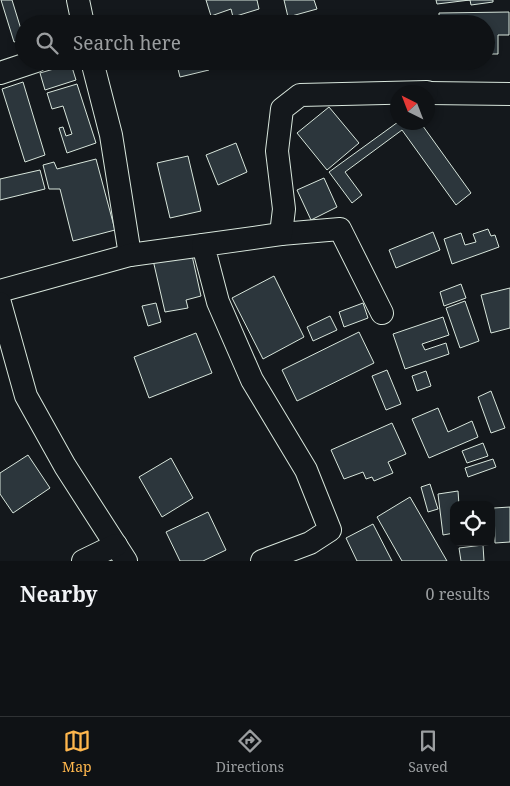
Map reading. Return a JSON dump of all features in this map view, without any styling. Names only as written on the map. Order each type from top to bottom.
[{"type":"street","points":[[78,0],[81,15]]},
{"type":"street","points":[[0,73],[15,68]]},
{"type":"street","points":[[94,70],[111,135],[130,255]]},
{"type":"street","points":[[435,92],[510,94]]},
{"type":"street","points":[[281,234],[284,209],[277,151],[282,108],[300,95],[390,93]]},
{"type":"street","points":[[0,291],[130,255],[281,234],[340,229],[382,313]]},
{"type":"street","points":[[203,245],[218,302],[252,380],[306,470],[330,530],[310,543],[262,561]]},
{"type":"street","points":[[0,303],[26,396],[65,466],[121,553],[83,561]]},
{"type":"building","points":[[1,0],[12,0],[17,15],[15,15],[14,42]]},
{"type":"building","points":[[206,0],[257,0],[259,9],[240,15],[232,15],[231,9],[211,15]]},
{"type":"building","points":[[284,0],[314,0],[317,9],[295,15],[288,15]]},
{"type":"building","points":[[436,0],[470,0],[437,4]]},
{"type":"building","points":[[470,0],[493,0],[493,2],[471,5]]},
{"type":"building","points":[[509,12],[509,35],[498,35],[498,54],[495,54],[495,15],[439,15],[439,13]]},
{"type":"building","points":[[50,70],[73,70],[76,80],[45,90],[40,73]]},
{"type":"building","points":[[178,70],[209,70],[180,77]]},
{"type":"building","points":[[23,82],[45,155],[25,162],[2,89]]},
{"type":"building","points":[[77,84],[96,143],[67,153],[59,128],[63,127],[66,136],[72,134],[63,106],[52,109],[47,93]]},
{"type":"building","points":[[329,107],[359,143],[327,170],[297,133]]},
{"type":"building","points":[[390,128],[390,130],[402,130],[345,172],[362,195],[352,203],[329,172]]},
{"type":"building","points":[[402,130],[426,130],[471,193],[456,205]]},
{"type":"building","points":[[236,143],[247,172],[218,185],[206,155]]},
{"type":"building","points":[[188,156],[201,211],[170,218],[157,163]]},
{"type":"building","points":[[96,159],[115,230],[73,241],[60,189],[49,189],[43,165],[54,162],[57,169]]},
{"type":"building","points":[[40,170],[45,189],[0,200],[0,179]]},
{"type":"building","points":[[324,178],[337,207],[311,220],[297,190]]},
{"type":"building","points":[[488,229],[491,236],[495,235],[499,247],[452,264],[444,239],[461,233],[465,245],[476,242],[473,234]]},
{"type":"building","points":[[433,232],[440,250],[396,268],[389,250]]},
{"type":"building","points":[[191,251],[201,296],[186,300],[188,308],[165,312],[153,260]]},
{"type":"building","points":[[274,276],[304,337],[263,359],[232,298]]},
{"type":"building","points":[[461,284],[466,298],[444,306],[440,292]]},
{"type":"building","points":[[510,288],[510,328],[491,333],[481,295]]},
{"type":"building","points":[[465,301],[479,341],[460,348],[446,308]]},
{"type":"building","points":[[156,303],[161,322],[148,326],[142,306]]},
{"type":"building","points":[[363,303],[368,318],[344,327],[339,312]]},
{"type":"building","points":[[330,316],[337,330],[313,341],[307,327]]},
{"type":"building","points":[[443,317],[449,335],[422,344],[425,350],[446,343],[449,354],[405,369],[393,334]]},
{"type":"building","points":[[359,332],[374,363],[297,401],[282,370]]},
{"type":"building","points":[[196,333],[212,373],[149,398],[134,357]]},
{"type":"building","points":[[387,370],[401,404],[386,410],[372,376]]},
{"type":"building","points":[[426,371],[431,386],[417,391],[412,376]]},
{"type":"building","points":[[491,391],[505,428],[491,433],[478,397]]},
{"type":"building","points":[[438,408],[448,432],[472,421],[478,437],[429,458],[412,419]]},
{"type":"building","points":[[392,423],[406,454],[388,462],[393,473],[374,481],[372,477],[366,479],[363,472],[344,479],[331,450]]},
{"type":"building","points":[[483,443],[488,456],[467,463],[462,451]]},
{"type":"building","points":[[28,455],[50,488],[13,513],[0,494],[0,473]]},
{"type":"building","points":[[171,458],[193,498],[162,517],[139,477]]},
{"type":"building","points":[[493,459],[496,467],[468,477],[465,468]]},
{"type":"building","points":[[430,484],[438,509],[428,512],[421,487]]},
{"type":"building","points":[[458,491],[459,501],[450,501],[450,534],[443,535],[438,494]]},
{"type":"building","points":[[410,497],[447,561],[402,561],[377,517]]},
{"type":"building","points":[[510,507],[510,542],[495,543],[495,508]]},
{"type":"building","points":[[208,512],[226,550],[203,561],[180,561],[166,532]]},
{"type":"building","points":[[373,524],[392,561],[357,561],[346,538]]},
{"type":"building","points":[[483,546],[484,561],[461,561],[459,548]]}]
